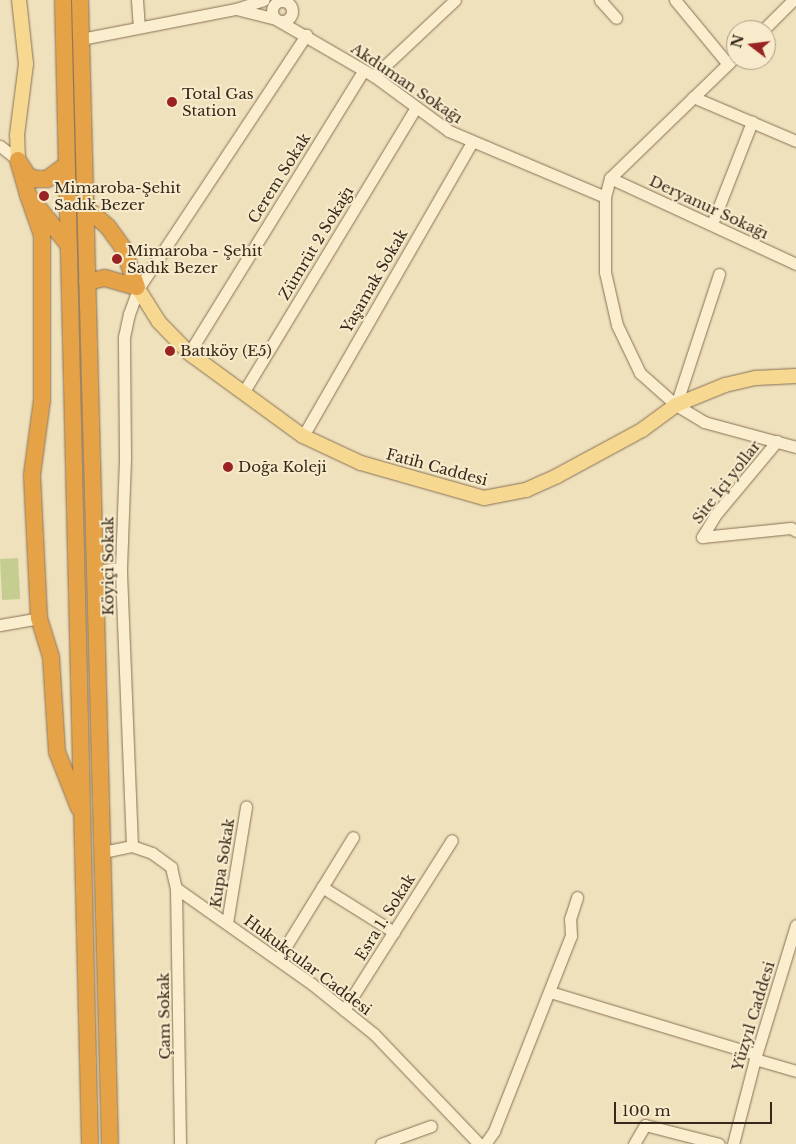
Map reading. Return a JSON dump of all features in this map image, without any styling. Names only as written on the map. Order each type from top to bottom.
[{"type":"highway","points":[[63,0],[65,166],[84,821],[90,1144]]},
{"type":"highway","points":[[80,0],[93,571],[103,852],[110,1144]]},
{"type":"highway","points":[[81,39],[87,0]]},
{"type":"highway","points":[[18,160],[28,176],[36,179],[47,179],[65,166]]},
{"type":"highway","points":[[18,160],[42,235],[42,400],[32,475],[39,618],[51,657],[57,752],[84,821]]},
{"type":"highway","points":[[28,196],[68,243]]},
{"type":"highway","points":[[84,206],[108,227],[123,248],[138,288]]},
{"type":"highway","points":[[87,282],[105,278],[138,288]]},
{"type":"main road","points":[[18,160],[17,136],[26,64],[19,0]]},
{"type":"main road","name":"Fatih Caddesi","points":[[138,288],[159,322],[189,353],[303,436],[361,463],[484,498],[500,497],[557,476],[642,430],[676,405],[725,385],[756,378],[796,376]]},
{"type":"street","points":[[137,0],[138,26]]},
{"type":"street","points":[[81,39],[138,26],[236,9],[264,0]]},
{"type":"street","points":[[279,0],[272,9],[277,20],[289,19],[294,7]]},
{"type":"street","name":"Akduman Sokağı","points":[[279,0],[294,7],[305,35]]},
{"type":"street","points":[[374,76],[455,0]]},
{"type":"street","points":[[600,0],[616,18]]},
{"type":"street","points":[[675,0],[726,54]]},
{"type":"street","points":[[775,20],[792,6]]},
{"type":"street","name":"Akduman Sokağı","points":[[236,9],[277,20],[288,29],[305,35],[374,76],[415,109],[472,142],[605,197]]},
{"type":"street","name":"Köyiçi Sokak","points":[[132,846],[121,568],[125,458],[124,337],[138,288],[305,35]]},
{"type":"street","points":[[726,66],[610,178],[605,197],[605,272],[617,325],[640,373],[676,405],[704,422],[796,447]]},
{"type":"street","name":"Cerem Sokak","points":[[189,353],[362,70]]},
{"type":"street","points":[[693,97],[796,141]]},
{"type":"street","name":"Zümrüt 2 Sokağı","points":[[243,393],[415,109]]},
{"type":"street","points":[[712,224],[752,122]]},
{"type":"street","name":"Yaşamak Sokak","points":[[303,436],[472,142]]},
{"type":"street","points":[[0,146],[18,160]]},
{"type":"street","name":"Deryanur Sokağı","points":[[610,178],[796,264]]},
{"type":"street","points":[[676,405],[719,274]]},
{"type":"street","name":"Site İçi yollar","points":[[777,441],[716,514],[702,537],[791,528],[796,531]]},
{"type":"street","points":[[93,571],[121,568]]},
{"type":"street","points":[[0,625],[39,618]]},
{"type":"street","name":"Kupa Sokak","points":[[227,923],[246,807]]},
{"type":"street","points":[[278,959],[352,837]]},
{"type":"street","name":"Esra 1. Sokak","points":[[344,1010],[452,840]]},
{"type":"street","points":[[103,852],[132,846],[152,853],[171,867],[176,888]]},
{"type":"street","points":[[322,887],[394,932]]},
{"type":"street","name":"Hukukçular Caddesi","points":[[176,888],[278,959],[374,1034],[479,1144]]},
{"type":"street","name":"Çam Sokak","points":[[176,888],[180,1144]]},
{"type":"street","points":[[485,1144],[494,1131],[571,936],[570,920],[577,897]]},
{"type":"street","name":"Yüzyıl Caddesi","points":[[733,1144],[756,1057],[792,954],[796,925]]},
{"type":"street","points":[[550,992],[594,1003],[796,1071]]},
{"type":"street","points":[[381,1144],[431,1126]]},
{"type":"street","points":[[634,1144],[645,1126],[719,1144]]},
{"type":"green space","points":[[18,558],[20,599],[2,600],[0,559]]},
{"type":"place","name":"Total Gas Station","points":[[172,102]]},
{"type":"place","name":"Mimaroba-Şehit Sadık Bezer","points":[[44,196]]},
{"type":"place","name":"Mimaroba - Şehit Sadık Bezer","points":[[117,259]]},
{"type":"place","name":"Batıköy (E5)","points":[[170,351]]},
{"type":"place","name":"Doğa Koleji","points":[[228,467]]}]
